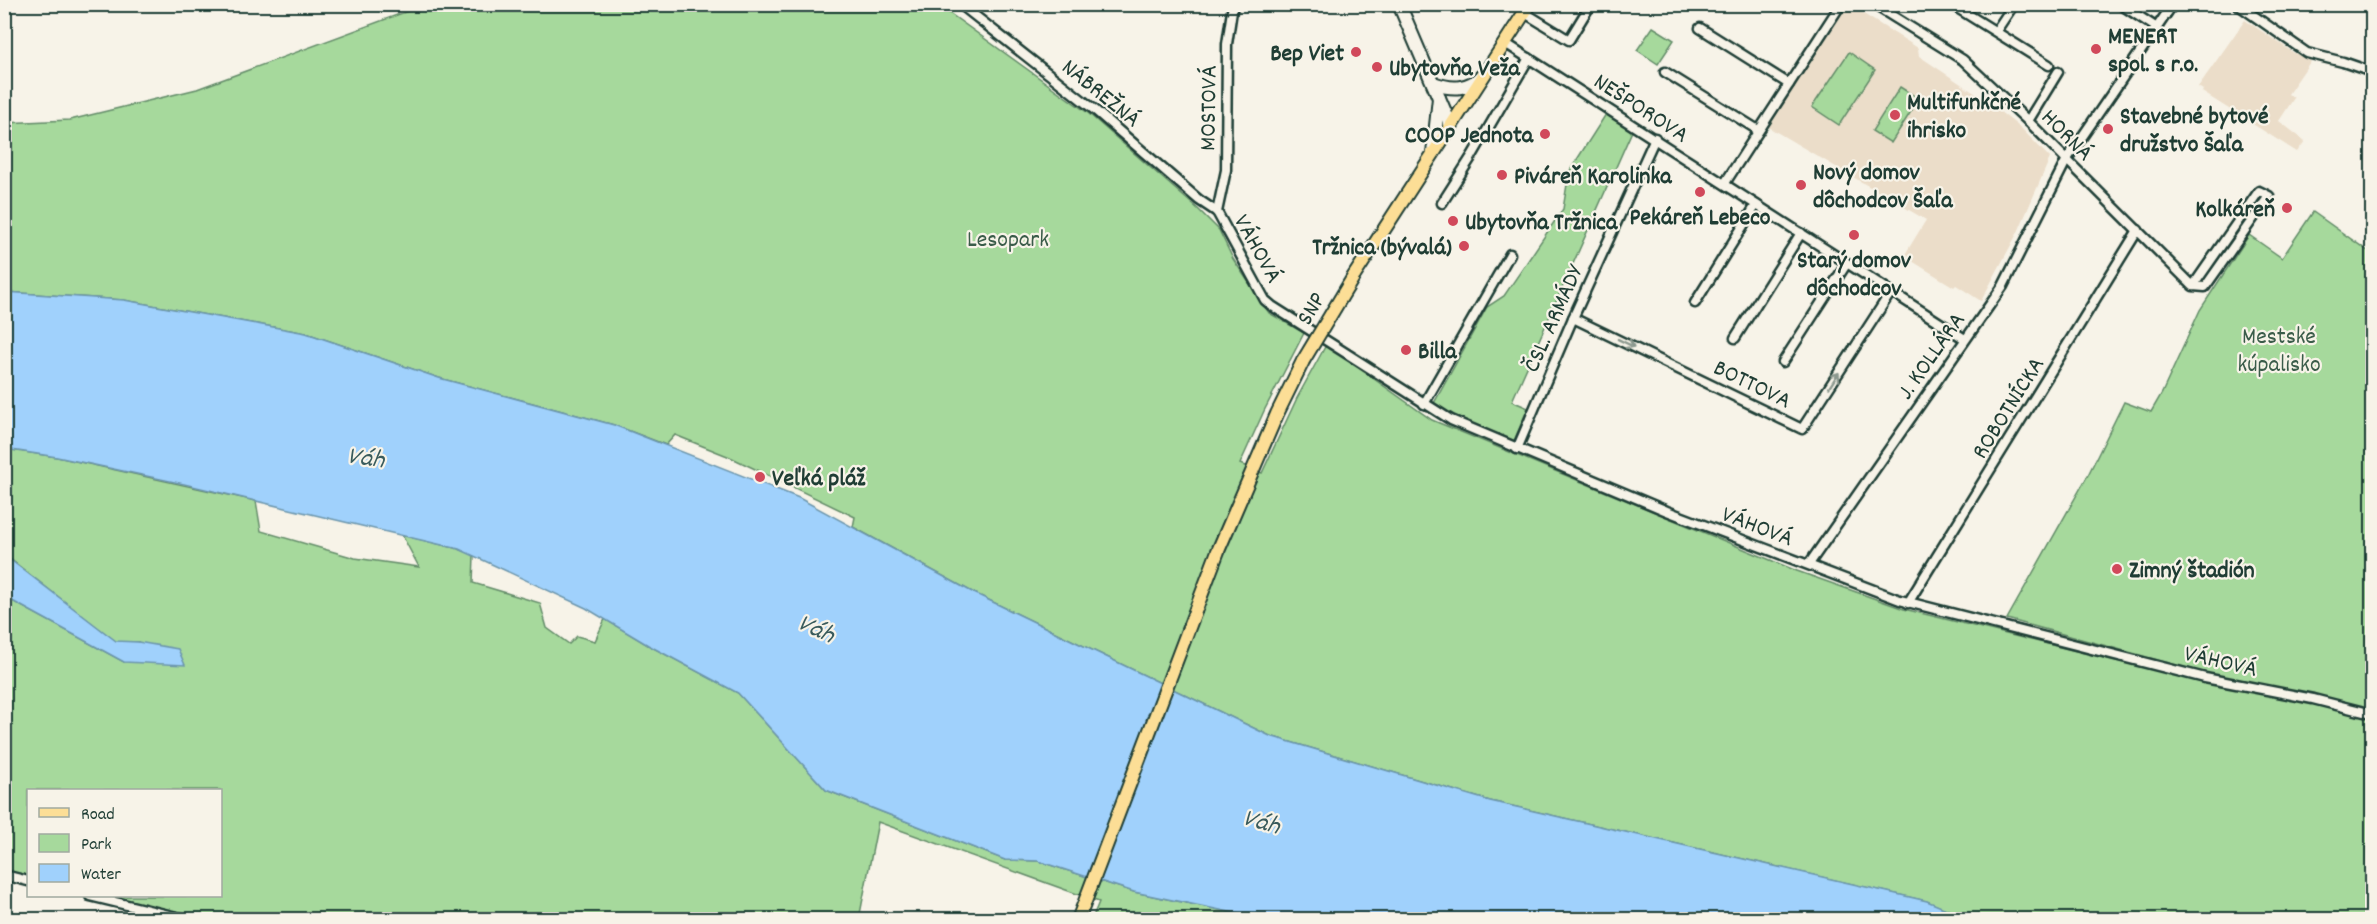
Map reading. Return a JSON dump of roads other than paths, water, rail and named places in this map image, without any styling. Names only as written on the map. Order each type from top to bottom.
[{"type":"main road","points":[[1399,4],[1451,126]]},
{"type":"main road","name":"SNP","points":[[1078,920],[1218,550],[1277,414],[1303,361],[1354,276],[1527,9]]},
{"type":"main road","points":[[1433,82],[1454,89],[1476,82],[1488,70]]},
{"type":"main road","points":[[1433,153],[1439,97]]},
{"type":"street","name":"NÁBREŽNÁ","points":[[960,4],[1096,111],[1199,200],[1217,212]]},
{"type":"street","name":"MOSTOVÁ","points":[[1217,212],[1226,170],[1227,44],[1233,4]]},
{"type":"street","name":"SNP","points":[[1527,9],[1569,40],[1591,4]]},
{"type":"street","points":[[1725,183],[1841,4]]},
{"type":"street","name":"HORNÁ","points":[[1873,4],[1963,60],[2067,159],[2193,286]]},
{"type":"street","points":[[1996,31],[2014,4]]},
{"type":"street","points":[[2120,4],[2157,28]]},
{"type":"street","name":"J. KOLLÁRA","points":[[1809,564],[2003,286],[2067,159],[2173,4]]},
{"type":"street","points":[[2236,4],[2307,53],[2373,72]]},
{"type":"street","points":[[1957,6],[2049,65]]},
{"type":"street","points":[[1700,28],[1789,84]]},
{"type":"street","name":"NEŠPOROVA","points":[[1505,43],[1965,339]]},
{"type":"street","points":[[1442,203],[1529,58]]},
{"type":"street","points":[[1665,72],[1758,130]]},
{"type":"street","points":[[2028,121],[2058,72]]},
{"type":"street","name":"ČSL. ARMÁDY","points":[[1517,449],[1573,318],[1655,138]]},
{"type":"street","points":[[2259,191],[2269,196],[2205,287],[2193,286],[2259,191]]},
{"type":"street","points":[[1695,303],[1756,205]]},
{"type":"street","name":"VÁHOVÁ","points":[[1217,212],[1265,300],[1272,306],[1451,420],[1517,449],[1787,558],[1809,564],[1908,603],[2205,678],[2313,699],[2373,714]]},
{"type":"street","name":"ROBOTNÍCKA","points":[[1908,603],[2138,230]]},
{"type":"street","points":[[1735,338],[1801,233]]},
{"type":"street","points":[[1424,404],[1510,254]]},
{"type":"street","points":[[1783,362],[1848,263]]},
{"type":"street","name":"BOTTOVA","points":[[1573,318],[1802,429],[1891,292]]},
{"type":"street","points":[[4,875],[27,880]]},
{"type":"street","points":[[94,897],[189,920]]},
{"type":"water","name":"Váh","points":[[5,292],[124,300],[306,333],[439,378],[614,425],[799,498],[974,593],[1270,736],[1490,801],[1927,901],[1970,919],[1249,919],[1244,915],[1134,892],[1038,861],[1005,860],[826,790],[738,693],[648,645],[586,608],[459,549],[184,484],[57,457],[5,449]]},
{"type":"water","points":[[4,555],[116,641],[138,642],[178,649],[185,665],[124,662],[5,597]]},
{"type":"place","name":"MENERT spol. s r.o.","points":[[2096,49]]},
{"type":"place","name":"Bep Viet","points":[[1356,52]]},
{"type":"place","name":"Ubytovňa Veža","points":[[1377,67]]},
{"type":"place","name":"Multifunkčné ihrisko","points":[[1895,115]]},
{"type":"place","name":"Stavebné bytové družstvo Šaľa","points":[[2108,129]]},
{"type":"place","name":"COOP Jednota","points":[[1545,134]]},
{"type":"place","name":"Piváreň Karolinka","points":[[1502,175]]},
{"type":"place","name":"Nový domov dôchodcov Šaľa","points":[[1801,185]]},
{"type":"place","name":"Pekáreň Lebeco","points":[[1700,192]]},
{"type":"place","name":"Kolkáreň","points":[[2287,208]]},
{"type":"place","name":"Ubytovňa Tržnica","points":[[1453,221]]},
{"type":"place","name":"Starý domov dôchodcov","points":[[1854,235]]},
{"type":"place","name":"Tržnica (bývalá)","points":[[1464,246]]},
{"type":"place","name":"Billa","points":[[1406,350]]},
{"type":"place","name":"Veľká pláž","points":[[760,477]]},
{"type":"place","name":"Zimný štadión","points":[[2117,569]]},
{"type":"park label","name":"Lesopark","points":[[1008,238]]},
{"type":"park label","name":"Mestské kúpalisko","points":[[2279,349]]}]
